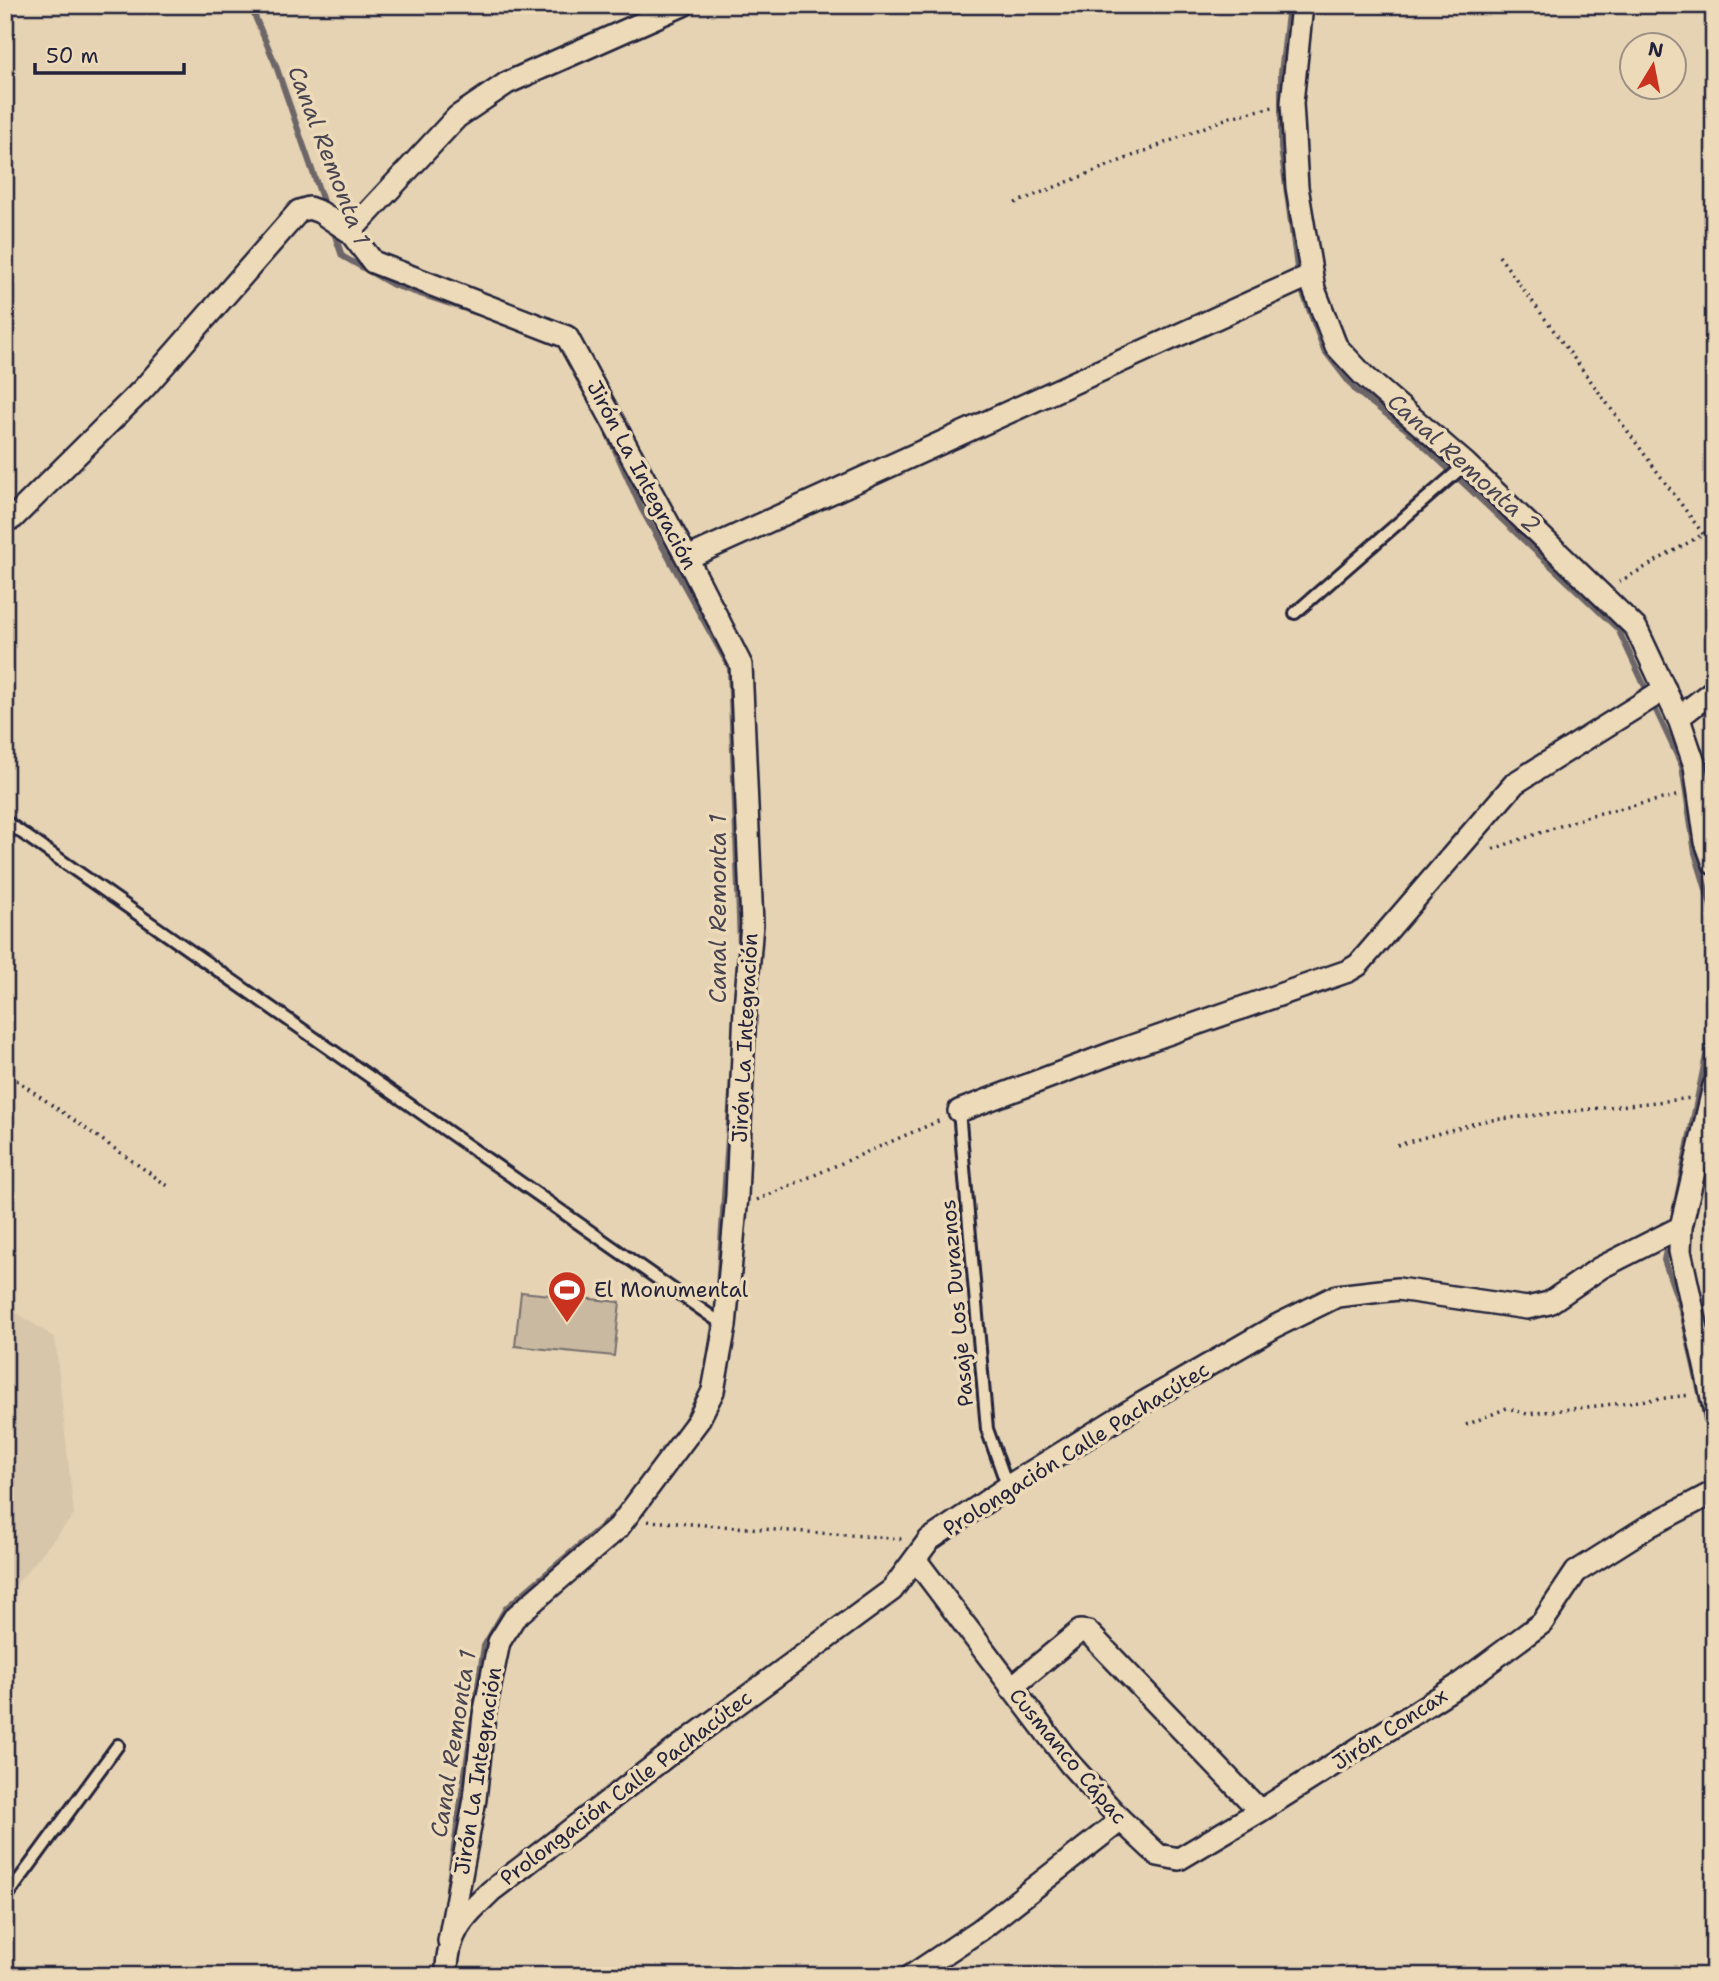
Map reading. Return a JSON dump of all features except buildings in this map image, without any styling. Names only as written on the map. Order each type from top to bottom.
[{"type":"street","points":[[350,232],[457,117],[507,83],[683,5]]},
{"type":"street","points":[[1302,5],[1292,103],[1297,187],[1311,275],[1336,346],[1364,376],[1466,464],[1602,592],[1636,628],[1678,718],[1695,765],[1714,864]]},
{"type":"street","name":"Jirón La Integración","points":[[5,518],[13,518],[144,388],[299,211],[309,208],[320,212],[350,232],[373,262],[567,337],[687,558],[741,665],[752,924],[745,1008],[736,1209],[725,1326],[713,1391],[698,1422],[625,1519],[514,1618],[499,1642],[484,1715],[475,1799],[449,1941]]},
{"type":"street","points":[[687,558],[1311,275]]},
{"type":"street","points":[[959,1111],[1118,1051],[1348,971],[1358,965],[1427,889],[1515,783],[1665,689]]},
{"type":"street","points":[[1678,718],[1714,690]]},
{"type":"street","points":[[1712,1400],[1680,1251],[1681,1227],[1713,1091]]},
{"type":"street","name":"Prolongación Calle Pachacútec","points":[[449,1941],[464,1917],[491,1891],[672,1752],[892,1590],[929,1540],[1152,1398],[1276,1326],[1337,1296],[1398,1289],[1527,1308],[1549,1303],[1600,1268],[1681,1227]]},
{"type":"street","name":"Jirón Concax","points":[[1260,1811],[1457,1686],[1542,1623],[1576,1572],[1649,1526],[1714,1492]]},
{"type":"street","name":"Cusmanco Cápac","points":[[915,1559],[1070,1764],[1121,1820],[1158,1855],[1179,1859],[1260,1811]]},
{"type":"street","points":[[1010,1688],[1084,1630],[1260,1811]]},
{"type":"street","points":[[911,1976],[980,1930],[1121,1820]]},
{"type":"street","points":[[447,1976],[449,1941]]},
{"type":"lane","points":[[1295,613],[1466,464]]},
{"type":"lane","points":[[5,821],[725,1326]]},
{"type":"lane","name":"Pasaje Los Duraznos","points":[[959,1111],[988,1429],[1008,1488]]},
{"type":"lane","points":[[5,1899],[118,1745]]},
{"type":"path","points":[[1015,204],[1230,117],[1292,103]]},
{"type":"path","points":[[1499,256],[1703,534]]},
{"type":"path","points":[[1602,592],[1714,528]]},
{"type":"path","points":[[1493,849],[1592,815],[1699,791]]},
{"type":"path","points":[[5,1072],[168,1186]]},
{"type":"path","points":[[1397,1145],[1483,1121],[1713,1091]]},
{"type":"path","points":[[736,1209],[959,1111]]},
{"type":"path","points":[[1466,1425],[1507,1408],[1527,1414],[1712,1400]]},
{"type":"path","points":[[625,1519],[929,1540]]},
{"type":"shaded area","name":"El Monumental","points":[[521,1292],[620,1302],[614,1356],[515,1346]]},
{"type":"shaded area","points":[[5,1305],[55,1338],[74,1515],[5,1598]]},
{"type":"waterway","name":"Canal Remonta 1","points":[[250,5],[275,63],[326,210]]},
{"type":"waterway","name":"Canal Remonta 2","points":[[1289,5],[1281,73],[1281,148],[1298,275]]},
{"type":"waterway","name":"Canal Remonta 1","points":[[332,227],[342,256],[393,285],[477,313]]},
{"type":"waterway","name":"Canal Remonta 2","points":[[1300,285],[1324,350],[1355,390],[1406,429],[1618,629],[1682,766],[1695,853],[1714,916]]},
{"type":"waterway","name":"Canal Remonta 1","points":[[606,430],[641,508],[730,668],[740,944]]},
{"type":"waterway","name":"Canal Remonta 2","points":[[1674,1213],[1714,1016]]},
{"type":"waterway","name":"Canal Remonta 1","points":[[718,1287],[732,1078]]},
{"type":"waterway","name":"Canal Remonta 2","points":[[1668,1240],[1664,1260],[1682,1312],[1714,1456]]},
{"type":"waterway","name":"Canal Remonta 1","points":[[708,1363],[715,1318]]},
{"type":"waterway","name":"Canal Remonta 1","points":[[686,1421],[697,1400]]},
{"type":"waterway","name":"Canal Remonta 1","points":[[448,1888],[484,1646],[506,1608],[616,1514]]},
{"type":"waterway","name":"Canal Remonta 1","points":[[436,1976],[438,1958]]},
{"type":"place","name":"El Monumental","points":[[567,1324]]}]
